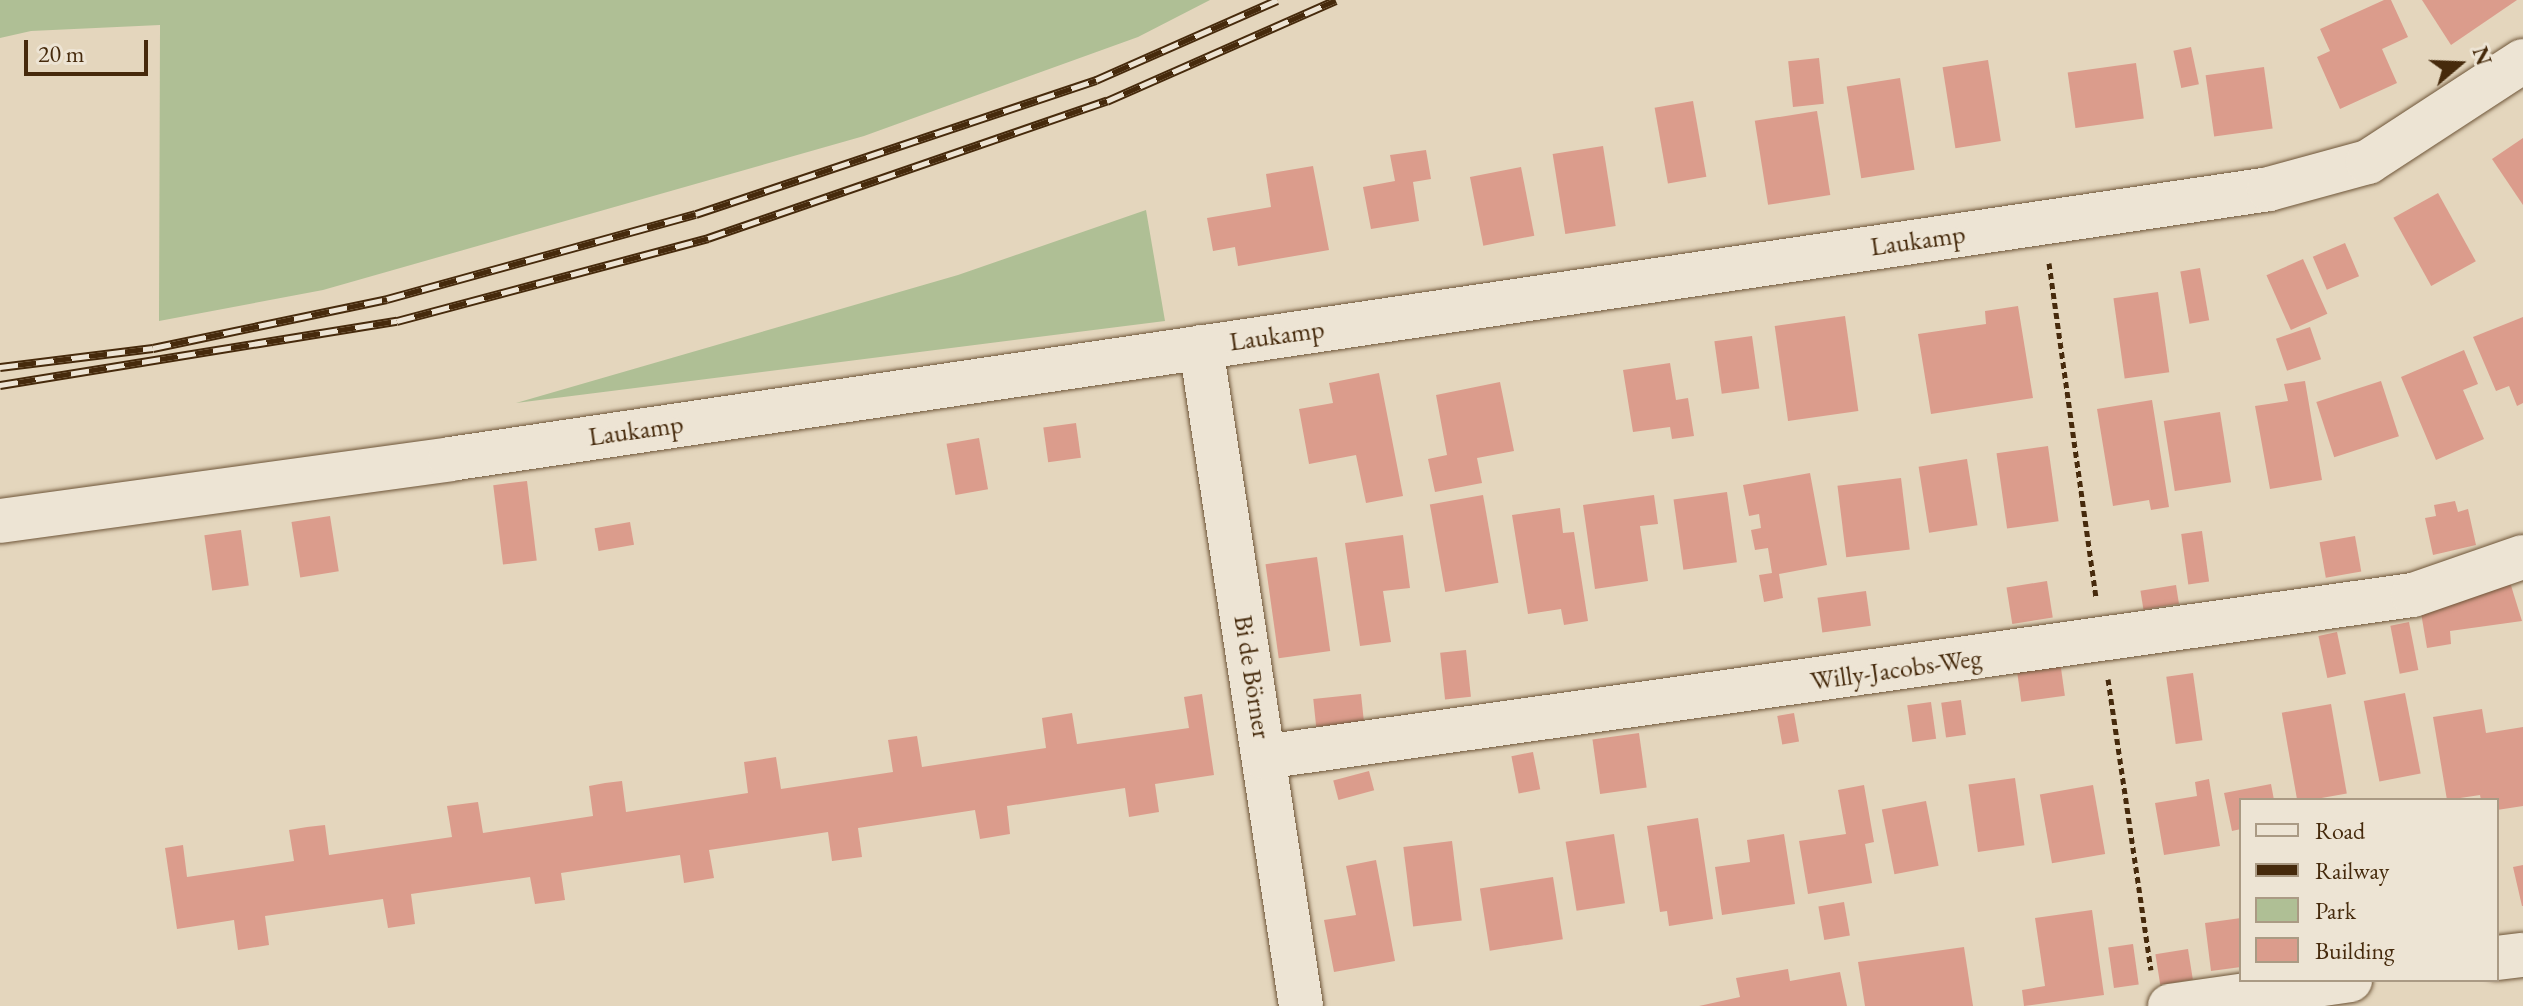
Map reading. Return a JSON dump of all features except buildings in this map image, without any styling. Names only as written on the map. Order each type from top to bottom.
[{"type":"street","name":"Laukamp","points":[[0,521],[478,455],[2269,189],[2368,162],[2523,61]]},
{"type":"street","name":"Bi de Börner","points":[[1201,347],[1301,1006]]},
{"type":"street","name":"Willy-Jacobs-Weg","points":[[1264,757],[2413,595],[2523,557]]},
{"type":"street","points":[[2499,958],[2523,955]]},
{"type":"street","points":[[2170,1006],[2336,982]]},
{"type":"green space","points":[[0,0],[1210,0],[1138,37],[864,136],[323,290],[159,321],[160,25],[31,31],[0,38]]},
{"type":"green space","points":[[1146,210],[1165,321],[516,403],[958,275]]},
{"type":"railway","points":[[0,367],[153,348],[387,299],[696,214],[1096,80],[1277,0]]},
{"type":"railway","points":[[0,385],[397,321],[708,238],[1107,101],[1336,0]]}]
